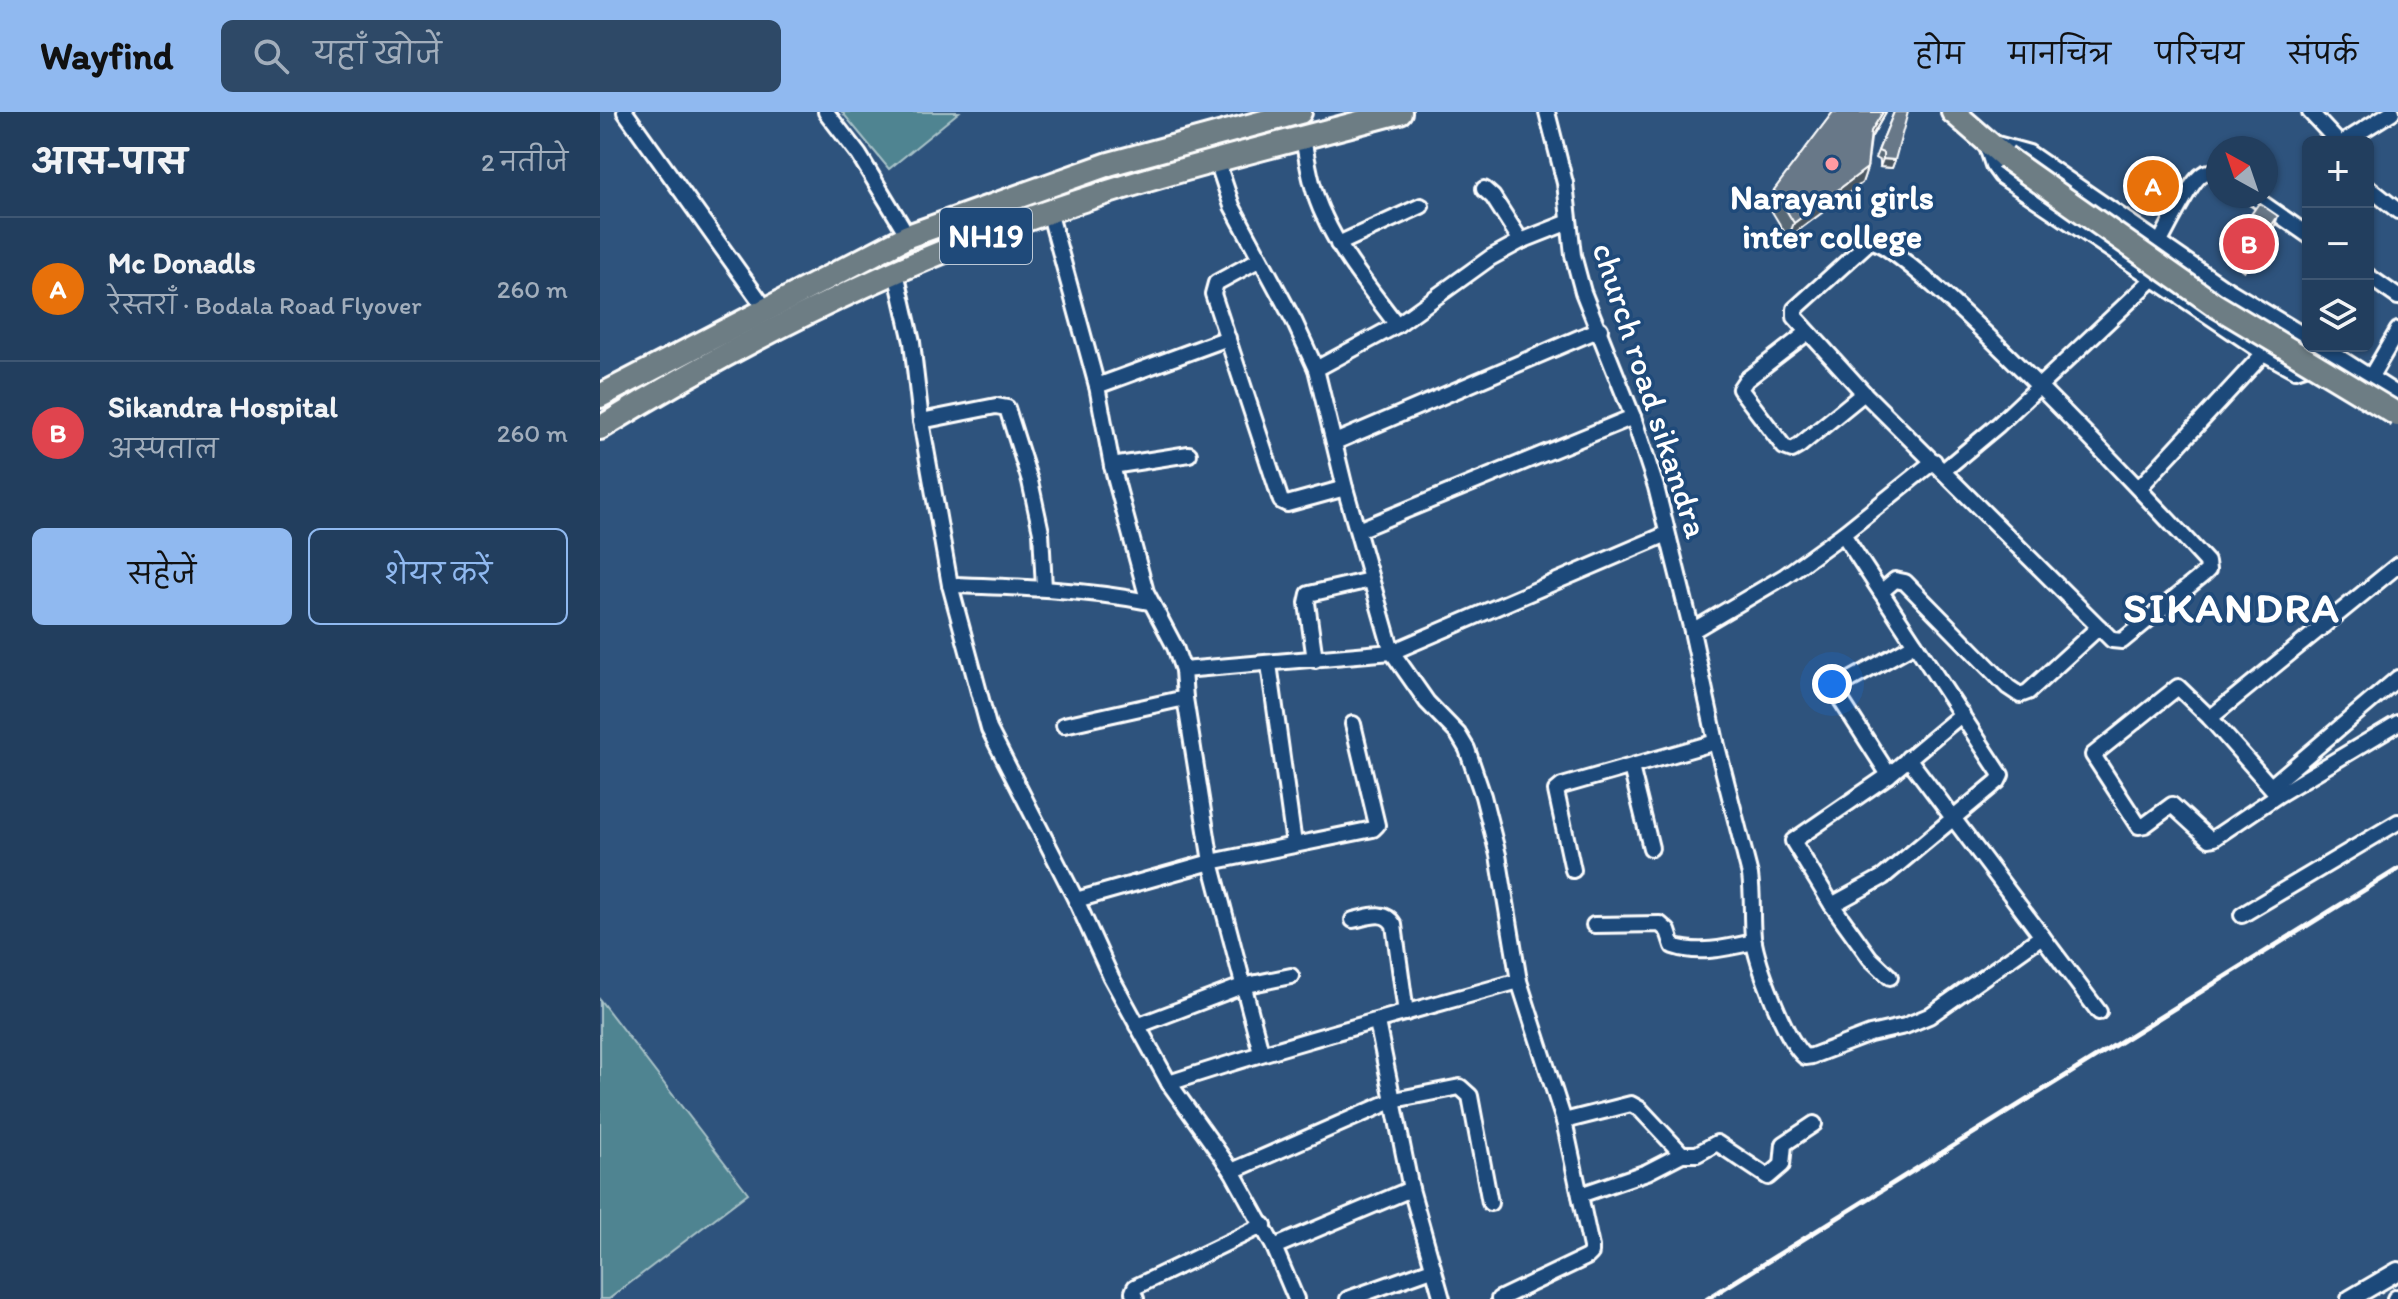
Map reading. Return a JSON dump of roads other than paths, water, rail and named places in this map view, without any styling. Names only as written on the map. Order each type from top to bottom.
[{"type":"main road","name":"NH19","points":[[600,396],[908,236],[1109,164],[1300,112]]},
{"type":"main road","name":"NH19","points":[[600,428],[678,380],[896,272],[1049,211],[1217,161],[1400,112]]},
{"type":"main road","points":[[1953,112],[2005,157],[2215,305],[2398,415]]},
{"type":"street","points":[[625,112],[765,308]]},
{"type":"street","points":[[826,112],[859,155],[908,236]]},
{"type":"street","name":"church road sikandra","points":[[1547,112],[1565,183],[1573,255],[1583,292],[1633,417],[1656,487],[1692,631],[1750,875],[1754,942],[1765,978],[1798,1051],[1805,1057],[1929,1016],[2042,936]]},
{"type":"street","points":[[2310,112],[2335,136]]},
{"type":"street","points":[[2351,136],[2392,112]]},
{"type":"street","points":[[1303,138],[1312,184],[1323,216],[1338,244],[1397,325]]},
{"type":"street","points":[[1984,140],[2029,153],[2222,286],[2302,334]]},
{"type":"street","points":[[1984,140],[1993,165],[2001,176],[2264,353],[2295,370],[2317,363],[2324,352]]},
{"type":"street","points":[[1217,161],[1232,206],[1294,321],[1316,369],[1345,488],[1392,652],[1417,691],[1458,734],[1467,749],[1498,855],[1519,981],[1564,1121],[1591,1253],[1499,1299]]},
{"type":"street","points":[[2159,244],[2183,200],[2200,175],[2206,172]]},
{"type":"street","points":[[1484,189],[1493,197],[1521,241]]},
{"type":"street","points":[[2374,192],[2398,211]]},
{"type":"street","points":[[1338,244],[1421,206]]},
{"type":"street","points":[[2269,208],[2302,231]]},
{"type":"street","points":[[1049,211],[1097,386],[1112,466],[1149,602],[1175,647],[1183,670],[1211,862],[1261,1052]]},
{"type":"street","points":[[1316,369],[1397,325],[1490,258],[1521,241],[1569,222]]},
{"type":"street","points":[[1877,241],[1936,288],[2139,488],[2207,562],[2208,570],[2122,641],[2112,640],[1864,393],[1808,332],[1795,317],[1795,309],[1864,245],[1877,241]]},
{"type":"street","points":[[1260,259],[1216,283],[1214,288],[1282,502],[1287,504],[1345,488]]},
{"type":"street","points":[[896,272],[912,342],[921,421],[950,585],[989,729],[1137,1026],[1169,1083],[1232,1171],[1264,1225],[1290,1297]]},
{"type":"street","points":[[1692,631],[1785,576],[1938,466],[2037,387],[2153,279]]},
{"type":"street","points":[[2374,280],[2398,297]]},
{"type":"street","points":[[2139,488],[2264,353],[2280,320]]},
{"type":"street","points":[[1335,442],[1600,329]]},
{"type":"street","points":[[2370,378],[2398,330]]},
{"type":"street","points":[[1808,332],[1746,380],[1740,389],[1784,447],[1792,450],[1799,446],[1864,393]]},
{"type":"street","points":[[1097,386],[1228,338]]},
{"type":"street","points":[[2331,352],[2398,395]]},
{"type":"street","points":[[921,421],[996,406],[1007,408],[1030,481],[1041,532],[1044,588]]},
{"type":"street","points":[[1358,530],[1633,417]]},
{"type":"street","points":[[1112,466],[1189,454]]},
{"type":"street","points":[[1183,670],[1392,652],[1667,534]]},
{"type":"street","points":[[1832,905],[1883,877],[1998,781],[2001,775],[1843,534]]},
{"type":"street","points":[[2210,718],[2398,565]]},
{"type":"street","points":[[1315,660],[1307,603],[1309,594],[1370,580]]},
{"type":"street","points":[[1881,592],[1895,580],[1905,582],[2008,687],[2020,695],[2028,692],[2099,627]]},
{"type":"street","points":[[950,585],[1044,588],[1116,595],[1149,602]]},
{"type":"street","points":[[1889,775],[1839,697],[1839,690],[1843,684],[1915,644]]},
{"type":"street","points":[[1269,664],[1294,844]]},
{"type":"street","points":[[2274,790],[2180,688],[2175,687],[2095,752],[2094,760],[2137,824],[2145,825],[2172,805],[2205,837],[2214,838],[2274,790],[2398,678]]},
{"type":"street","points":[[1064,725],[1185,698]]},
{"type":"street","points":[[1890,977],[1870,958],[1832,905],[1793,841],[1889,775],[1962,714]]},
{"type":"street","points":[[2274,790],[2398,723]]},
{"type":"street","points":[[1076,900],[1211,862],[1373,829],[1377,825],[1353,724]]},
{"type":"street","points":[[1573,870],[1556,791],[1562,786],[1716,742]]},
{"type":"street","points":[[1908,758],[2099,1012]]},
{"type":"street","points":[[1631,767],[1651,848]]},
{"type":"street","points":[[2242,915],[2398,822]]},
{"type":"street","points":[[1353,920],[1376,915],[1391,918],[1406,1013]]},
{"type":"street","points":[[1594,925],[1660,924],[1668,931],[1675,948],[1690,950],[1722,949],[1754,942]]},
{"type":"street","points":[[1137,1026],[1242,986],[1291,976]]},
{"type":"street","points":[[1169,1083],[1261,1052],[1519,981]]},
{"type":"street","points":[[1377,1022],[1411,1189],[1442,1299]]},
{"type":"street","points":[[1232,1171],[1394,1100],[1460,1087],[1470,1096],[1490,1203]]},
{"type":"street","points":[[1564,1121],[1631,1104],[1640,1109],[1682,1154]]},
{"type":"street","points":[[1580,1195],[1647,1172],[1682,1154],[1696,1155],[1717,1143],[1768,1177],[1782,1165],[1784,1144],[1814,1124]]},
{"type":"street","points":[[1274,1247],[1411,1189]]},
{"type":"street","points":[[1136,1299],[1133,1292],[1135,1287],[1264,1225]]},
{"type":"street","points":[[1348,1299],[1432,1269]]},
{"type":"street","points":[[2350,1299],[2398,1271]]},
{"type":"railway","points":[[1707,1299],[2398,869]]},
{"type":"place","name":"Narayani girls inter college","points":[[1832,164]]},
{"type":"place","name":"Mc Donadls","points":[[2153,186]]},
{"type":"place","name":"Sikandra Hospital","points":[[2249,244]]},
{"type":"district","name":"SIKANDRA","points":[[2232,607]]}]
